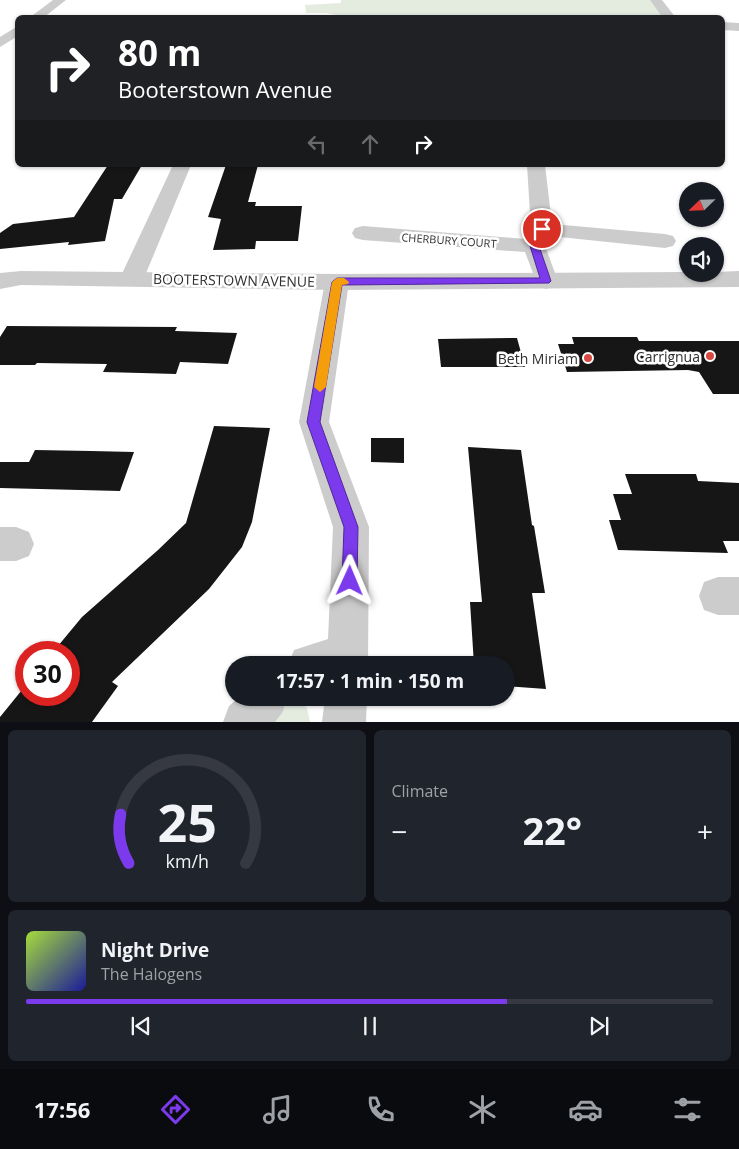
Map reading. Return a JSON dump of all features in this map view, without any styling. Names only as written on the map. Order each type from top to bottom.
[{"type":"street","points":[[39,15],[60,0]]},
{"type":"street","points":[[656,0],[668,15]]},
{"type":"street","points":[[725,26],[739,27]]},
{"type":"street","points":[[0,43],[15,32]]},
{"type":"street","points":[[132,278],[181,167]]},
{"type":"street","points":[[536,167],[538,238],[546,281]]},
{"type":"street","name":"CHERBURY COURT","points":[[363,233],[665,241]]},
{"type":"street","name":"BOOTERSTOWN AVENUE","points":[[0,281],[21,278],[337,282],[739,279]]},
{"type":"street","points":[[337,282],[314,422],[351,527],[348,656]]},
{"type":"street","points":[[245,722],[260,706]]},
{"type":"street","points":[[344,722],[345,706]]},
{"type":"shaded area","points":[[341,0],[650,0],[663,15],[336,15],[306,13],[305,5],[341,3]]},
{"type":"shaded area","points":[[286,706],[304,706],[307,708],[310,722],[270,722]]},
{"type":"building","points":[[107,167],[141,167],[122,199],[114,199],[105,241],[68,245],[69,242],[0,249],[0,233],[13,224],[74,217]]},
{"type":"building","points":[[225,167],[257,167],[248,202],[256,202],[255,206],[302,206],[298,241],[256,241],[255,249],[213,250],[221,219],[208,217]]},
{"type":"building","points":[[7,326],[177,327],[175,331],[237,333],[228,364],[180,362],[176,374],[103,372],[107,364],[37,363],[35,365],[0,365],[0,337]]},
{"type":"building","points":[[572,337],[637,337],[639,341],[739,341],[739,394],[713,394],[699,372],[688,370],[567,372],[558,344],[574,344]]},
{"type":"building","points":[[517,338],[525,367],[441,367],[438,339]]},
{"type":"building","points":[[214,426],[270,428],[252,522],[242,547],[209,589],[112,682],[118,686],[92,722],[0,722],[0,717],[15,699],[15,706],[80,706],[80,641],[62,641],[82,617],[186,523]]},
{"type":"building","points":[[371,438],[404,438],[404,463],[371,462]]},
{"type":"building","points":[[468,447],[521,450],[532,525],[534,526],[545,593],[532,593],[546,689],[515,687],[515,656],[473,656],[470,602],[482,602]]},
{"type":"building","points":[[35,450],[134,452],[120,491],[0,488],[0,462],[29,462]]},
{"type":"building","points":[[625,474],[696,474],[698,481],[739,483],[739,541],[723,541],[728,553],[618,550],[609,520],[621,520],[613,494],[632,494]]},
{"type":"slow traffic","points":[[320,387],[337,282],[344,282]]},
{"type":"place","name":"Carrignua","points":[[710,356]]},
{"type":"place","name":"Beth Miriam","points":[[588,358]]},
{"type":"route","points":[[350,581],[351,527],[314,422],[337,282],[546,281],[534,246],[542,229]]}]
